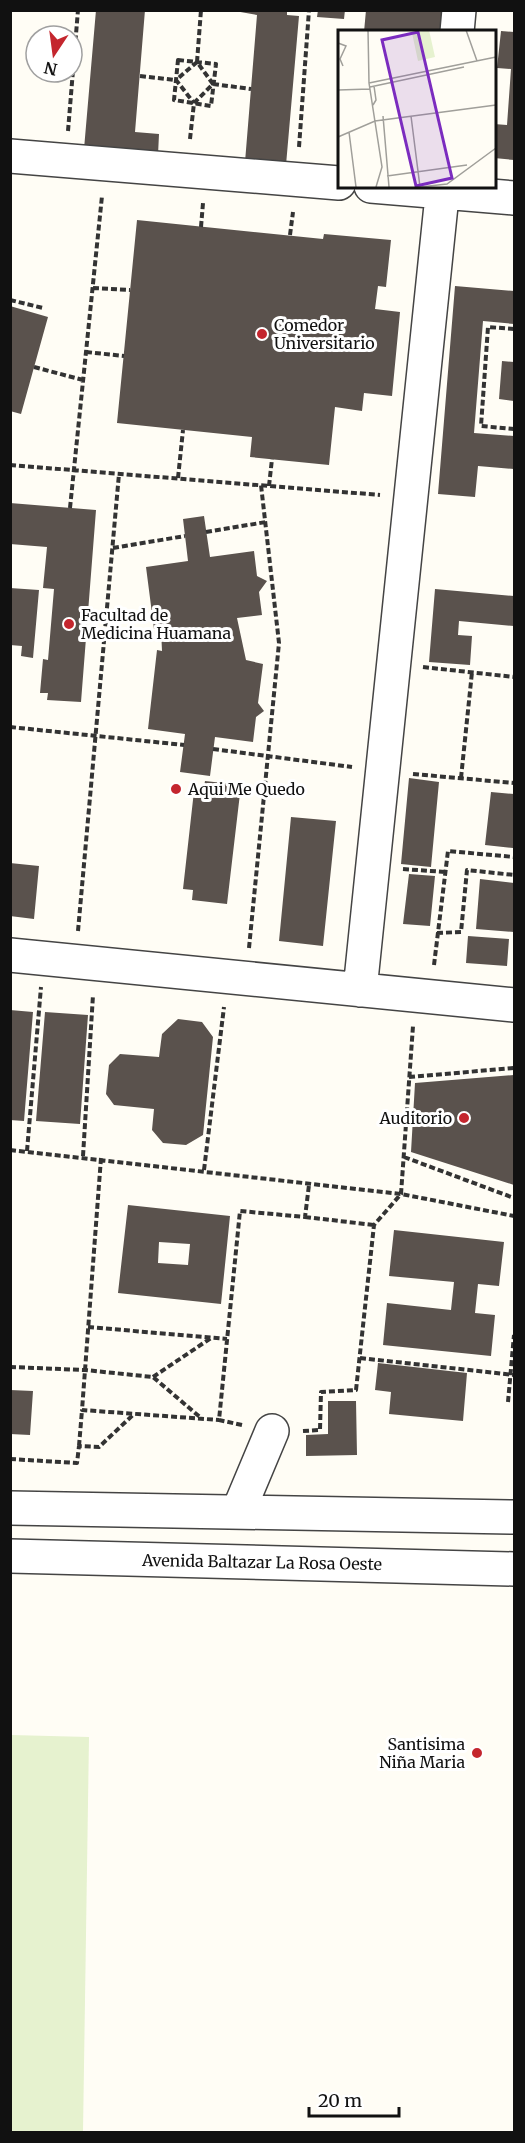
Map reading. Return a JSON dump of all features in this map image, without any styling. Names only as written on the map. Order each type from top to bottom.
[{"type":"street","points":[[457,30],[459,10]]},
{"type":"street","points":[[10,156],[338,183]]},
{"type":"street","points":[[419,188],[514,198]]},
{"type":"street","points":[[360,990],[443,189]]},
{"type":"street","points":[[10,955],[514,1005]]},
{"type":"street","points":[[238,1512],[272,1431]]},
{"type":"street","points":[[10,1508],[514,1517]]},
{"type":"street","name":"Avenida Baltazar La Rosa Oeste","points":[[10,1556],[514,1569]]},
{"type":"path","points":[[66,161],[78,10]]},
{"type":"path","points":[[201,10],[197,62],[213,84],[251,89]]},
{"type":"path","points":[[290,236],[297,180],[309,10]]},
{"type":"path","points":[[178,60],[216,64],[211,106],[174,100],[176,80],[178,60]]},
{"type":"path","points":[[176,80],[197,62]]},
{"type":"path","points":[[140,76],[176,80],[194,103]]},
{"type":"path","points":[[190,149],[194,103],[213,84]]},
{"type":"path","points":[[70,508],[106,164]]},
{"type":"path","points":[[93,288],[130,290]]},
{"type":"path","points":[[10,300],[43,308]]},
{"type":"path","points":[[514,329],[488,327],[481,426],[514,429]]},
{"type":"path","points":[[86,352],[124,356]]},
{"type":"path","points":[[34,367],[83,380]]},
{"type":"path","points":[[178,478],[183,430]]},
{"type":"path","points":[[269,486],[272,459]]},
{"type":"path","points":[[10,465],[411,497]]},
{"type":"path","points":[[83,1156],[85,962],[96,734],[119,474]]},
{"type":"path","points":[[204,1170],[237,977],[279,643],[261,485]]},
{"type":"path","points":[[206,532],[266,522]]},
{"type":"path","points":[[112,548],[185,536]]},
{"type":"path","points":[[393,663],[514,677]]},
{"type":"path","points":[[461,778],[472,672]]},
{"type":"path","points":[[10,727],[96,734],[184,745]]},
{"type":"path","points":[[514,857],[447,851],[437,933],[461,932],[467,870],[514,875]]},
{"type":"path","points":[[373,867],[445,872]]},
{"type":"path","points":[[27,1151],[43,958]]},
{"type":"path","points":[[82,1410],[219,1420],[272,1431],[320,1430],[321,1392],[356,1390],[374,1225],[400,1194],[415,995]]},
{"type":"path","points":[[409,1077],[514,1068]]},
{"type":"path","points":[[10,1150],[102,1158],[309,1185],[400,1194],[514,1216]]},
{"type":"path","points":[[404,1157],[514,1198]]},
{"type":"path","points":[[10,1459],[77,1463],[102,1158]]},
{"type":"path","points":[[305,1217],[309,1185]]},
{"type":"path","points":[[219,1420],[240,1211],[374,1225]]},
{"type":"path","points":[[88,1327],[227,1340]]},
{"type":"path","points":[[508,1402],[513,1374],[514,1335]]},
{"type":"path","points":[[153,1377],[212,1338]]},
{"type":"path","points":[[360,1358],[513,1374]]},
{"type":"path","points":[[10,1367],[85,1370],[153,1377],[201,1419]]},
{"type":"path","points":[[79,1446],[99,1447],[134,1414]]},
{"type":"green space","points":[[11,1735],[89,1737],[83,2132],[11,2132]]},
{"type":"building","points":[[96,10],[145,10],[135,132],[159,134],[158,155],[84,149]]},
{"type":"building","points":[[229,10],[287,10],[287,15],[299,16],[286,165],[245,162],[257,15]]},
{"type":"building","points":[[318,10],[345,10],[344,19],[317,17]]},
{"type":"building","points":[[366,10],[442,10],[440,30],[364,30]]},
{"type":"building","points":[[501,31],[514,32],[514,160],[495,158],[495,124],[507,125],[511,69],[497,68]]},
{"type":"building","name":"Comedor Universitario","points":[[137,220],[323,239],[324,234],[391,240],[386,287],[378,286],[375,309],[400,312],[392,396],[364,393],[362,411],[335,407],[329,465],[250,457],[252,437],[117,423]]},
{"type":"building","points":[[455,286],[514,291],[514,324],[483,321],[474,433],[514,436],[514,469],[478,466],[475,497],[438,494]]},
{"type":"building","points":[[10,306],[48,317],[21,414],[10,411]]},
{"type":"building","points":[[502,361],[514,362],[514,401],[499,399]]},
{"type":"building","name":"Facultad de Medicina Huamana","points":[[10,503],[96,510],[81,702],[47,700],[48,693],[40,693],[43,659],[48,660],[54,589],[43,588],[47,547],[10,544]]},
{"type":"building","points":[[204,516],[210,557],[254,551],[257,576],[267,581],[259,592],[262,615],[237,618],[246,660],[263,664],[258,703],[264,711],[256,717],[253,742],[215,737],[210,776],[180,772],[185,734],[148,729],[157,650],[162,651],[161,629],[154,629],[146,567],[188,561],[183,519]]},
{"type":"building","name":"Facultad de Medicina Huamana","points":[[10,588],[39,590],[33,658],[21,656],[22,646],[10,645]]},
{"type":"building","points":[[435,589],[514,596],[514,626],[459,621],[458,635],[472,636],[470,665],[429,662]]},
{"type":"building","points":[[409,778],[439,782],[431,867],[401,864]]},
{"type":"building","points":[[205,781],[241,785],[227,904],[192,900],[193,890],[183,889],[194,791],[203,792]]},
{"type":"building","points":[[491,792],[514,794],[513,848],[485,845]]},
{"type":"building","points":[[291,817],[336,821],[323,946],[279,941]]},
{"type":"building","points":[[10,863],[39,866],[34,919],[10,916]]},
{"type":"building","points":[[409,874],[435,876],[430,926],[403,924]]},
{"type":"building","points":[[480,879],[514,883],[514,932],[476,929]]},
{"type":"building","points":[[468,936],[509,939],[507,966],[466,963]]},
{"type":"building","points":[[10,1010],[33,1012],[24,1121],[10,1120]]},
{"type":"building","points":[[45,1012],[88,1015],[80,1124],[36,1121]]},
{"type":"building","points":[[178,1019],[202,1022],[213,1037],[203,1135],[186,1145],[163,1143],[152,1130],[154,1109],[114,1105],[106,1094],[109,1065],[120,1054],[159,1057],[162,1034]]},
{"type":"building","name":"Auditorio","points":[[514,1075],[514,1185],[411,1152],[415,1083]]},
{"type":"building","points":[[128,1205],[230,1216],[221,1304],[118,1293]],"holes":[[[159,1242],[190,1244],[188,1265],[158,1263]]]},
{"type":"building","points":[[394,1230],[504,1242],[499,1286],[478,1284],[475,1313],[495,1315],[491,1356],[383,1345],[387,1303],[451,1310],[454,1282],[389,1276]]},
{"type":"building","points":[[378,1363],[467,1373],[463,1421],[389,1414],[391,1392],[375,1390]]},
{"type":"building","points":[[10,1390],[33,1391],[30,1435],[10,1434]]},
{"type":"building","points":[[328,1401],[356,1401],[357,1455],[306,1456],[306,1435],[328,1434]]},
{"type":"place","name":"Comedor Universitario","points":[[262,334]]},
{"type":"place","name":"Facultad de Medicina Huamana","points":[[69,624]]},
{"type":"place","name":"Aqui Me Quedo","points":[[176,789]]},
{"type":"place","name":"Auditorio","points":[[464,1118]]},
{"type":"place","name":"Santisima Niña Maria","points":[[477,1753]]}]
